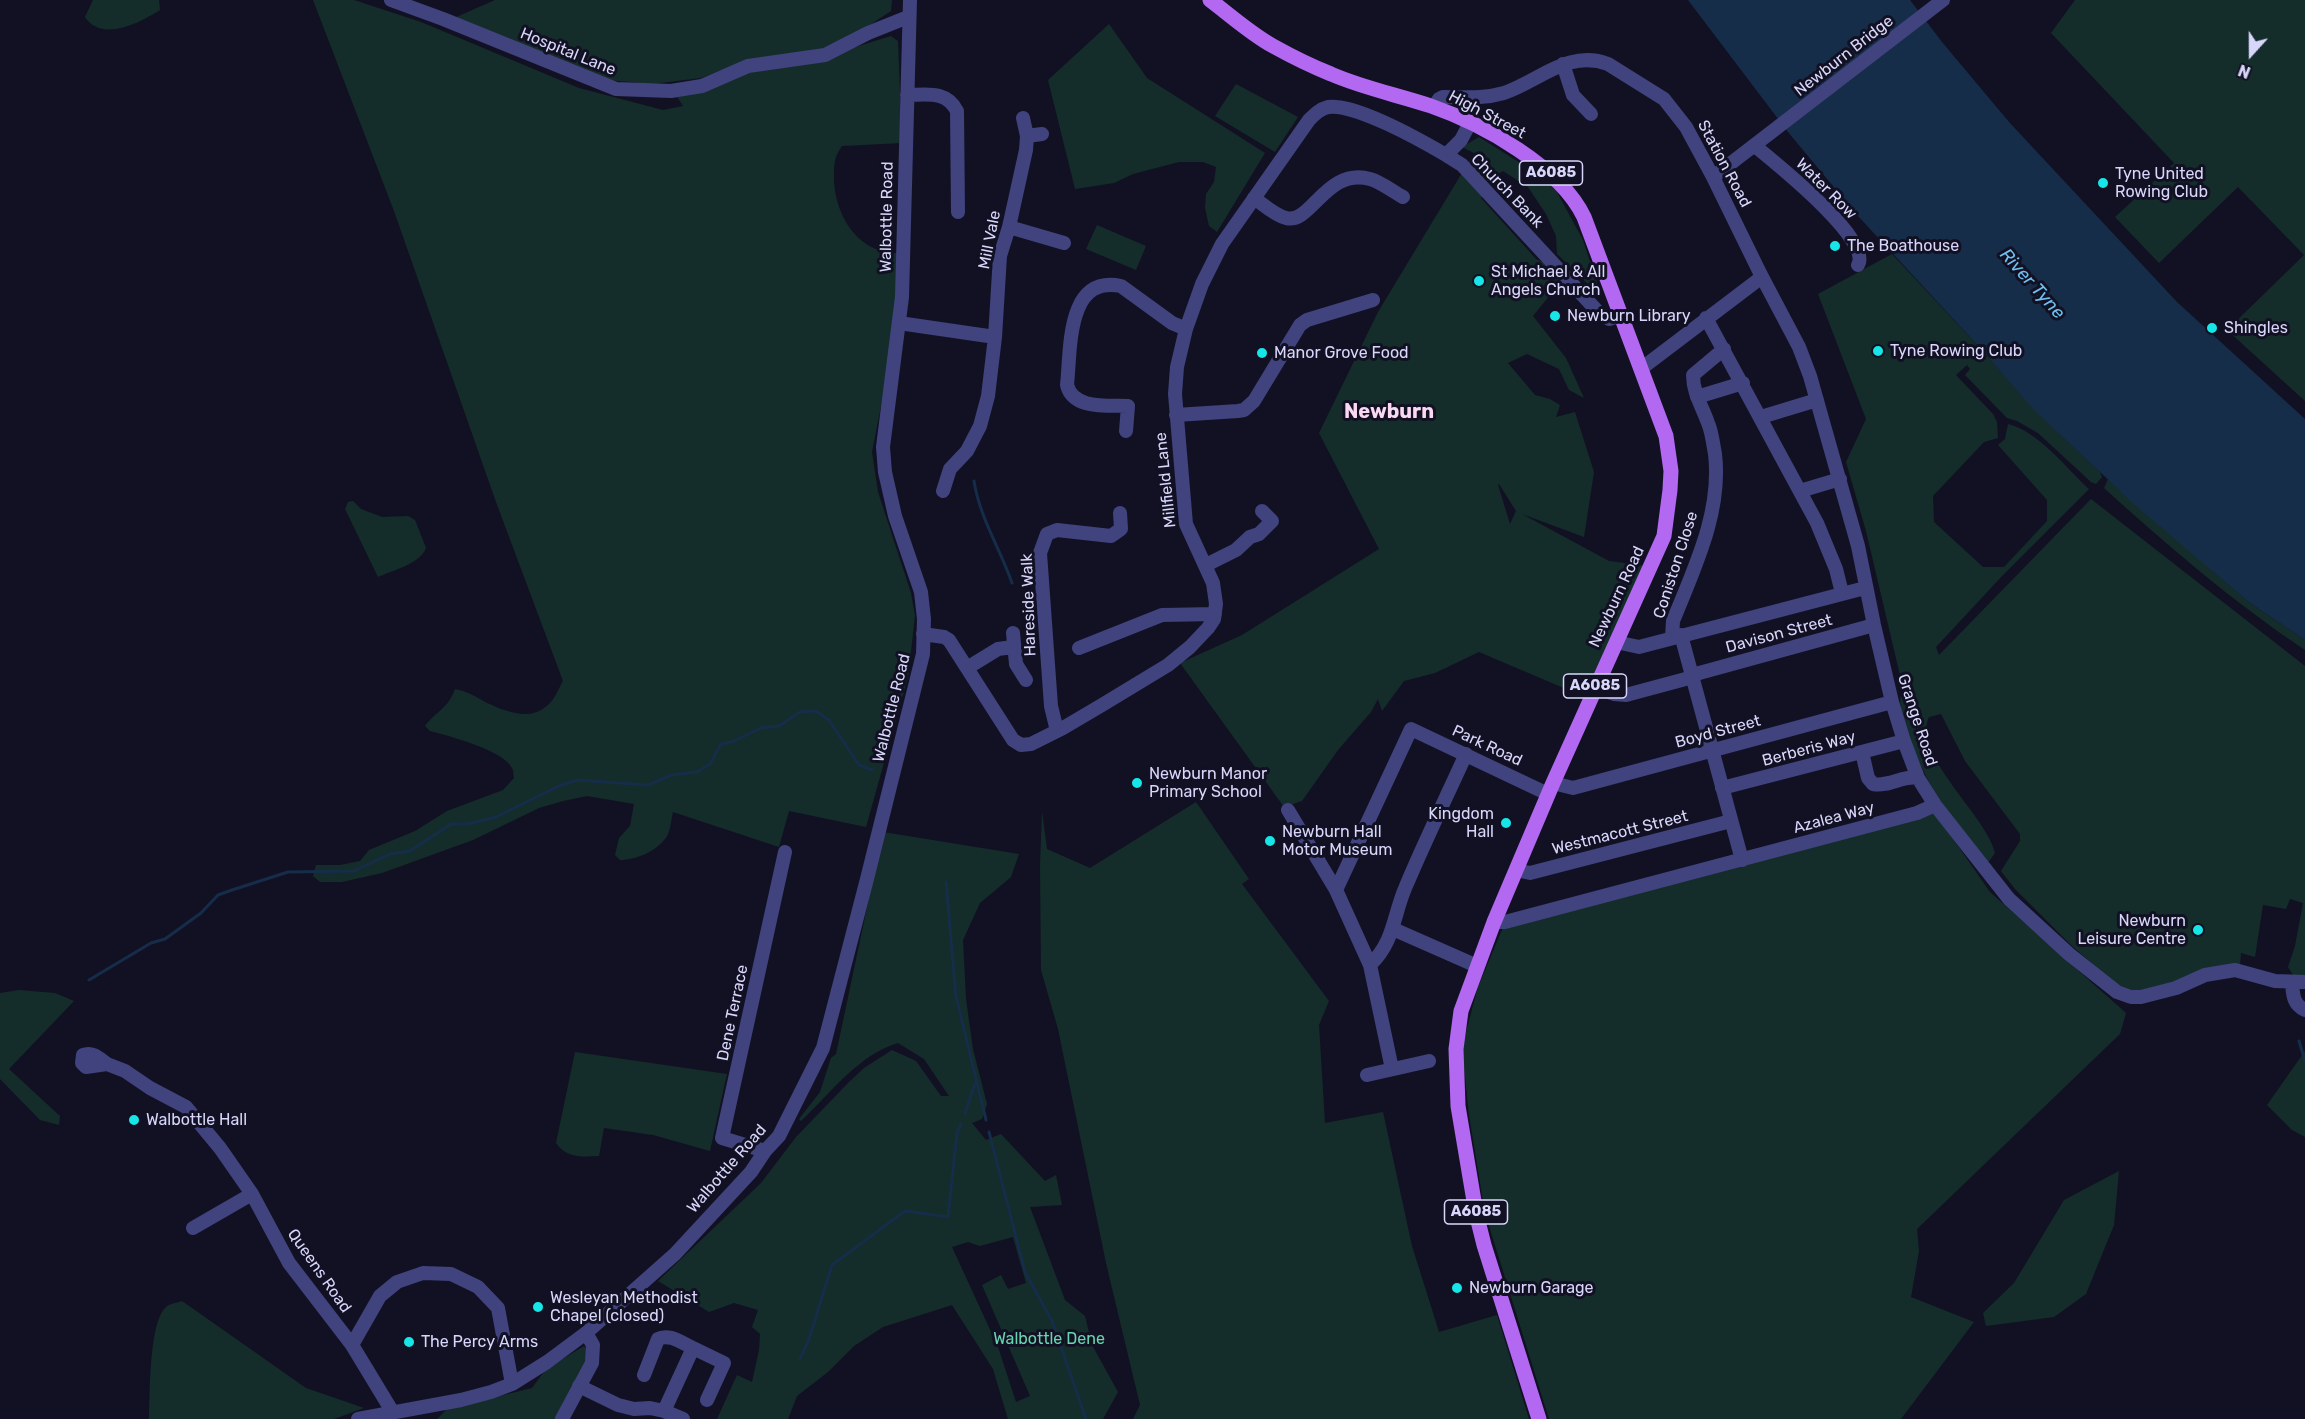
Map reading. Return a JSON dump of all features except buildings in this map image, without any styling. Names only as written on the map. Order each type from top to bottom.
[{"type":"main road","name":"High Street","points":[[1210,0],[1271,45],[1354,84],[1434,107],[1470,123],[1545,168],[1567,188],[1584,217],[1642,368]]},
{"type":"main road","name":"Newburn Road","points":[[1539,1419],[1476,1213],[1458,1106],[1456,1049],[1464,998],[1494,922],[1594,687],[1664,536],[1670,504],[1671,471],[1666,436],[1642,368]]},
{"type":"street","name":"Hospital Lane","points":[[390,0],[616,89],[638,90],[670,91],[702,86],[748,66],[825,55],[868,33],[908,17]]},
{"type":"street","name":"Walbottle Road","points":[[512,1384],[586,1333],[675,1254],[751,1172],[765,1151],[779,1136],[823,1048],[919,672],[923,634],[921,592],[895,516],[883,458],[902,297],[910,0]]},
{"type":"street","name":"Newburn Bridge","points":[[1713,177],[1940,2]]},
{"type":"street","name":"Station Road","points":[[1434,107],[1443,97],[1479,98],[1504,92],[1563,64],[1581,59],[1598,61],[1616,69],[1665,99],[1686,127],[1761,276]]},
{"type":"street","points":[[1563,64],[1573,95],[1591,114]]},
{"type":"street","points":[[907,95],[943,96],[953,102],[957,111],[958,212]]},
{"type":"street","name":"Church Bank","points":[[1254,198],[1316,113],[1330,107],[1345,109],[1388,124],[1462,165],[1600,314],[1609,319],[1621,315]]},
{"type":"street","points":[[1023,118],[1026,143],[1042,134]]},
{"type":"street","points":[[1446,155],[1461,140],[1470,123]]},
{"type":"street","name":"Mill Vale","points":[[943,491],[950,469],[968,451],[980,426],[988,396],[995,337],[1000,256],[1009,227],[1026,143]]},
{"type":"street","name":"Water Row","points":[[1755,146],[1830,213],[1852,239],[1860,255],[1858,265]]},
{"type":"street","points":[[1254,198],[1279,215],[1292,219],[1304,214],[1330,187],[1348,179],[1370,179],[1403,197]]},
{"type":"street","name":"Millfield Lane","points":[[1215,614],[1213,582],[1185,524],[1176,415],[1176,381],[1186,329],[1210,264],[1254,198]]},
{"type":"street","points":[[1009,227],[1064,243]]},
{"type":"street","points":[[1642,368],[1761,276]]},
{"type":"street","name":"Grange Road","points":[[1761,276],[1799,347],[1817,400],[1858,546],[1865,588],[1892,702],[1918,778],[1935,805],[2009,899],[2069,954],[2117,992],[2131,997],[2141,997],[2176,988],[2205,975],[2235,970],[2275,981],[2299,982]]},
{"type":"street","points":[[1126,431],[1128,406],[1081,402],[1069,393],[1067,385],[1078,305],[1088,292],[1096,287],[1112,284],[1121,286],[1172,323],[1186,329]]},
{"type":"street","points":[[1176,415],[1244,410],[1254,401],[1300,325],[1307,320],[1373,300]]},
{"type":"street","points":[[1706,318],[1800,491],[1832,560],[1842,592]]},
{"type":"street","points":[[899,323],[995,337]]},
{"type":"street","name":"Coniston Close","points":[[1677,636],[1673,621],[1710,523],[1715,485],[1715,456],[1709,425],[1693,388],[1693,375],[1724,349]]},
{"type":"street","points":[[1697,397],[1743,383]]},
{"type":"street","points":[[1761,417],[1817,400]]},
{"type":"street","points":[[1800,491],[1840,479]]},
{"type":"street","points":[[1206,565],[1230,554],[1250,537],[1259,534],[1272,521],[1262,511]]},
{"type":"street","name":"Hareside Walk","points":[[1057,731],[1051,706],[1040,553],[1047,534],[1056,530],[1111,536],[1121,529],[1120,513]]},
{"type":"street","points":[[1616,642],[1639,647],[1842,592],[1865,588]]},
{"type":"street","points":[[923,634],[938,635],[949,640],[1013,740],[1021,745],[1031,744],[1057,731],[1168,665],[1208,628],[1215,614],[1162,615],[1079,648]]},
{"type":"street","name":"Davison Street","points":[[1594,687],[1614,694],[1626,694],[1874,626]]},
{"type":"street","points":[[1677,636],[1693,676],[1742,860]]},
{"type":"street","points":[[967,668],[1013,640],[1016,664],[1026,680]]},
{"type":"street","name":"Boyd Street","points":[[1551,788],[1573,788],[1892,702]]},
{"type":"street","name":"Park Road","points":[[1336,890],[1411,729],[1551,788]]},
{"type":"street","name":"Berberis Way","points":[[1722,788],[1904,741]]},
{"type":"street","points":[[1862,752],[1868,778],[1873,784],[1881,785],[1910,776],[1918,778]]},
{"type":"street","points":[[1370,965],[1383,950],[1393,929],[1404,889],[1466,754]]},
{"type":"street","name":"Azalea Way","points":[[1494,922],[1505,922],[1742,860],[1917,813],[1935,805]]},
{"type":"street","points":[[1288,810],[1336,890],[1370,965],[1392,1069]]},
{"type":"street","name":"Westmacott Street","points":[[1516,870],[1530,873],[1731,821]]},
{"type":"street","name":"Dene Terrace","points":[[765,1151],[722,1138],[785,852]]},
{"type":"street","points":[[1393,929],[1477,966]]},
{"type":"street","points":[[2299,982],[2293,997],[2296,1005],[2305,1010]]},
{"type":"street","points":[[1366,1075],[1428,1061]]},
{"type":"street","name":"Queens Road","points":[[107,1064],[125,1071],[150,1088],[186,1107],[220,1148],[252,1194],[289,1263],[352,1345],[392,1411]]},
{"type":"street","points":[[193,1228],[252,1194]]},
{"type":"street","points":[[352,1345],[380,1296],[397,1282],[423,1274],[452,1275],[478,1287],[498,1308],[512,1384],[428,1413],[392,1411],[358,1419]]},
{"type":"street","points":[[562,1419],[592,1363],[593,1345],[586,1333]]},
{"type":"street","points":[[642,1369],[658,1339],[662,1336],[667,1336],[724,1362],[707,1400]]},
{"type":"street","points":[[664,1411],[693,1348]]},
{"type":"street","points":[[579,1386],[618,1405],[664,1411],[683,1419]]},
{"type":"street","points":[[612,1419],[618,1405]]},
{"type":"green space","points":[[93,0],[159,0],[160,10],[122,28],[101,29],[92,25],[85,17]]},
{"type":"green space","points":[[313,0],[354,0],[421,22],[579,88],[663,110],[683,106],[676,95],[747,71],[846,50],[891,36],[898,41],[902,143],[842,146],[834,167],[837,202],[852,230],[859,238],[876,249],[899,254],[893,345],[872,452],[878,492],[911,593],[915,616],[908,677],[866,827],[789,811],[779,847],[673,812],[668,833],[658,846],[640,856],[620,860],[615,855],[619,838],[630,826],[634,804],[587,796],[539,808],[473,840],[382,873],[342,882],[320,882],[313,876],[316,865],[340,865],[360,861],[369,850],[415,831],[447,811],[503,790],[514,778],[512,768],[498,755],[450,736],[430,731],[425,726],[445,706],[455,689],[467,692],[507,711],[530,714],[550,703],[563,681],[496,502],[394,211]]},
{"type":"green space","points":[[495,0],[892,0],[891,11],[859,32],[825,49],[751,59],[701,78],[652,84],[608,80],[454,18]]},
{"type":"green space","points":[[2075,0],[2305,0],[2305,401],[2227,330],[2304,255],[2238,187],[2159,263],[2115,217],[2174,163],[2051,33]]},
{"type":"green space","points":[[1109,24],[1147,78],[1265,153],[1217,232],[1209,226],[1205,208],[1206,194],[1214,182],[1216,167],[1203,162],[1179,162],[1133,174],[1114,183],[1075,189],[1048,80]]},
{"type":"green space","points":[[1236,84],[1298,117],[1275,152],[1215,116]]},
{"type":"green space","points":[[1479,137],[1552,183],[1583,240],[1599,289],[1595,291],[1557,254],[1556,236],[1546,214],[1528,187],[1503,171],[1493,177],[1481,198],[1536,259],[1546,264],[1562,280],[1533,316],[1566,358],[1584,398],[1569,390],[1559,369],[1527,354],[1508,363],[1535,395],[1550,399],[1560,405],[1556,417],[1575,412],[1594,472],[1584,537],[1522,514],[1609,561],[1647,566],[1585,697],[1479,652],[1435,673],[1404,681],[1382,711],[1378,699],[1371,712],[1338,750],[1302,801],[1284,807],[1180,663],[1242,635],[1379,549],[1319,433],[1378,312],[1474,153],[1462,147]],"holes":[[[1499,484],[1516,511],[1510,524]]]},
{"type":"green space","points":[[1097,225],[1146,246],[1136,270],[1086,249]]},
{"type":"green space","points":[[1892,254],[2033,408],[2100,472],[2102,477],[2096,484],[2091,482],[2038,433],[2007,418],[1965,375],[1970,369],[1967,365],[1956,375],[1993,414],[1997,422],[1998,438],[1984,442],[1933,496],[1934,522],[1983,567],[2004,567],[2047,521],[2047,500],[1998,445],[2005,439],[2008,424],[2041,442],[2089,489],[2003,575],[1936,647],[1939,655],[2091,499],[2305,666],[2305,978],[2293,975],[2288,967],[2295,946],[2303,903],[2290,899],[2286,909],[2263,905],[2255,957],[2241,953],[2240,965],[2142,990],[2132,990],[2118,985],[2072,946],[2015,889],[2001,871],[2020,841],[2020,834],[1965,761],[1941,714],[1929,717],[1926,732],[1931,749],[1940,767],[1989,838],[1995,853],[1987,864],[1950,816],[1930,784],[1914,749],[1902,712],[1900,699],[1903,688],[1866,531],[1846,462],[1866,419],[1818,294]]},
{"type":"green space","points":[[2108,479],[2250,603],[2305,640],[2305,650],[2227,593],[2152,531],[2104,488]]},
{"type":"green space","points":[[353,501],[361,509],[382,517],[408,516],[415,520],[426,548],[423,554],[412,562],[378,577],[345,509],[348,502]]},
{"type":"green space","points":[[1196,802],[1249,879],[1242,884],[1329,1001],[1319,1025],[1325,1123],[1383,1112],[1412,1246],[1439,1332],[1497,1315],[1529,1419],[1133,1419],[1140,1405],[1106,1263],[1058,1029],[1041,970],[1042,811],[1047,849],[1090,868]]},
{"type":"green space","points":[[1935,813],[1990,892],[2126,1013],[2120,1034],[1917,1229],[1919,1251],[1911,1297],[1974,1322],[1901,1419],[1549,1419],[1485,1213],[1469,1115],[1462,1047],[1478,987],[1504,925]]},
{"type":"green space","name":"Walbottle Dene","points":[[883,832],[1019,854],[1011,877],[980,903],[963,940],[966,999],[973,1049],[987,1104],[982,1119],[972,1123],[986,1140],[1001,1134],[1045,1181],[1056,1175],[1062,1205],[1030,1207],[1065,1300],[1085,1316],[1092,1345],[1118,1392],[1103,1419],[1008,1419],[993,1369],[952,1305],[883,1327],[854,1346],[828,1372],[797,1396],[788,1419],[717,1419],[737,1375],[752,1382],[760,1334],[752,1327],[758,1310],[734,1303],[709,1312],[658,1281],[761,1183],[796,1137],[849,1082],[864,1068],[892,1050],[916,1061],[941,1096],[949,1096],[924,1059],[898,1043],[884,1048],[858,1065],[801,1121],[799,1119],[820,1092],[831,1058],[836,1054]],"holes":[[[1013,1237],[1026,1283],[1008,1289],[1001,1275],[982,1285],[1030,1396],[1016,1402],[998,1347],[952,1247],[968,1242],[980,1246]]]},
{"type":"green space","points":[[19,990],[55,993],[74,1001],[9,1069],[60,1116],[59,1125],[40,1120],[0,1079],[0,993]]},
{"type":"green space","points":[[2305,1051],[2305,1137],[2292,1130],[2267,1105]]},
{"type":"green space","points":[[575,1052],[727,1074],[710,1151],[653,1135],[604,1128],[599,1156],[581,1156],[565,1152],[556,1143]]},
{"type":"green space","points":[[2119,1171],[2114,1225],[2086,1294],[2054,1317],[1986,1326],[1983,1313],[2014,1283],[2064,1200]]},
{"type":"green space","points":[[182,1301],[306,1388],[364,1408],[334,1419],[149,1419],[151,1361],[156,1329],[165,1308]]},
{"type":"green space","points":[[584,1346],[589,1351],[586,1364],[558,1419],[437,1419],[447,1409],[532,1388],[546,1369]]},
{"type":"water","name":"River Tyne","points":[[1688,0],[1910,0],[2009,122],[2177,302],[2305,419],[2305,640],[2250,603],[2134,504],[2033,409],[1982,350],[1858,216],[1788,132]]},
{"type":"waterway","points":[[974,481],[985,521],[1012,583]]},
{"type":"waterway","points":[[89,980],[151,943],[165,939],[201,913],[218,895],[288,872],[354,871],[390,854],[410,851],[451,824],[468,824],[496,817],[561,785],[578,780],[648,785],[672,775],[697,772],[710,764],[721,744],[732,742],[761,728],[779,726],[800,712],[816,711],[829,720],[859,765],[872,770]]},
{"type":"waterway","points":[[946,882],[956,996],[986,1120]]},
{"type":"waterway","points":[[2299,1041],[2305,1061]]},
{"type":"waterway","points":[[965,1113],[976,1081]]},
{"type":"waterway","points":[[800,1359],[809,1339],[832,1265],[905,1211],[948,1217],[957,1133],[961,1124]]},
{"type":"waterway","points":[[989,1132],[1025,1272],[1052,1321],[1086,1419]]},
{"type":"place","name":"Tyne United Rowing Club","points":[[2103,183]]},
{"type":"place","name":"The Boathouse","points":[[1835,246]]},
{"type":"place","name":"St Michael & All Angels Church","points":[[1479,281]]},
{"type":"place","name":"Newburn Library","points":[[1555,316]]},
{"type":"place","name":"Shingles","points":[[2212,328]]},
{"type":"place","name":"Tyne Rowing Club","points":[[1878,351]]},
{"type":"place","name":"Manor Grove Food","points":[[1262,353]]},
{"type":"place","name":"Newburn Manor Primary School","points":[[1137,783]]},
{"type":"place","name":"Kingdom Hall","points":[[1506,823]]},
{"type":"place","name":"Newburn Hall Motor Museum","points":[[1270,841]]},
{"type":"place","name":"Newburn Leisure Centre","points":[[2198,930]]},
{"type":"place","name":"Walbottle Hall","points":[[134,1120]]},
{"type":"place","name":"Newburn Garage","points":[[1457,1288]]},
{"type":"place","name":"Wesleyan Methodist Chapel (closed)","points":[[538,1307]]},
{"type":"place","name":"The Percy Arms","points":[[409,1342]]},
{"type":"district","name":"Newburn","points":[[1389,412]]}]
